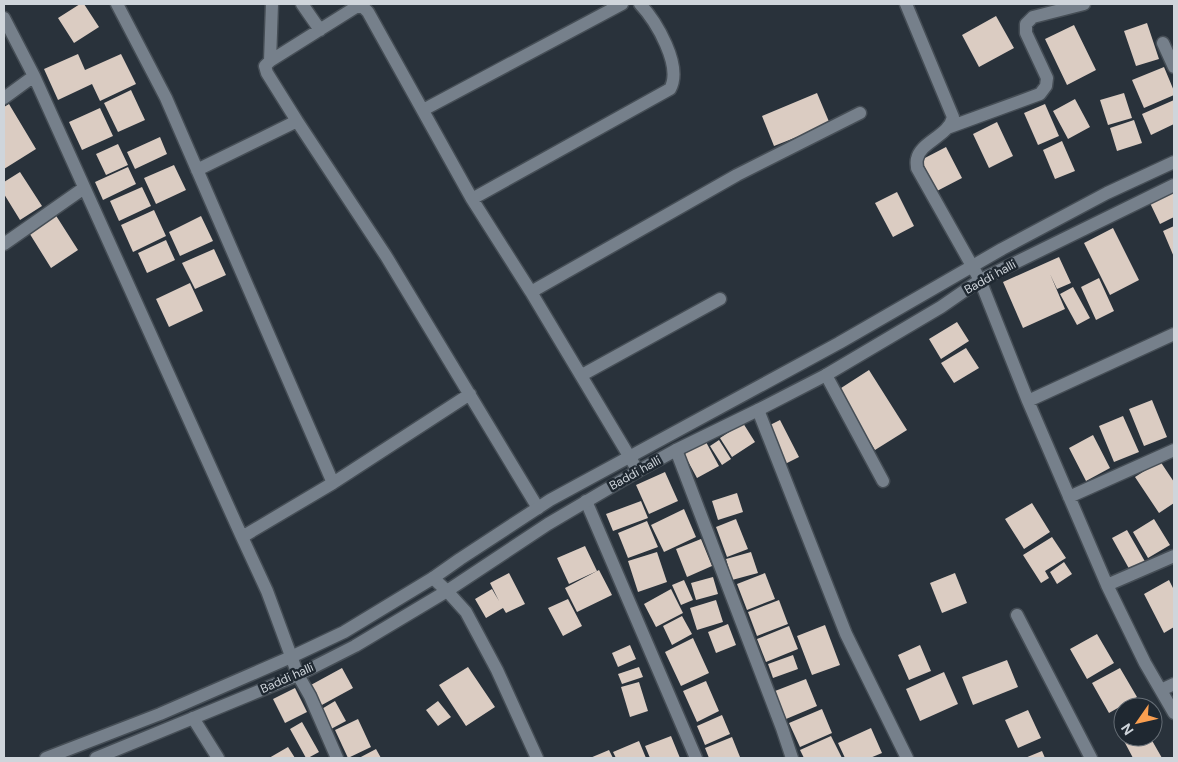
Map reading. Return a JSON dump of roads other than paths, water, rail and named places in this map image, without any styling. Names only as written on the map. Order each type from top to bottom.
[{"type":"street","points":[[117,4],[166,98],[333,483]]},
{"type":"street","points":[[270,61],[272,4]]},
{"type":"street","points":[[302,4],[320,30]]},
{"type":"street","points":[[423,110],[622,4]]},
{"type":"street","points":[[472,199],[670,90],[674,79],[673,65],[668,50],[656,26],[640,4]]},
{"type":"street","points":[[906,4],[953,117],[952,124],[921,150],[917,159],[917,168],[980,280],[1028,401],[1107,585],[1145,663],[1174,713]]},
{"type":"street","points":[[947,128],[1040,94],[1046,86],[1046,78],[1026,33],[1026,24],[1033,17],[1084,4]]},
{"type":"street","points":[[538,508],[386,256],[267,73],[265,66],[270,61],[356,7],[363,7],[368,12],[472,199],[582,375],[638,470]]},
{"type":"street","points":[[4,18],[34,76],[242,537],[266,591],[298,675],[310,696],[337,758]]},
{"type":"street","points":[[1163,43],[1174,67]]},
{"type":"street","points":[[4,98],[34,76]]},
{"type":"street","points":[[531,292],[737,175],[860,113]]},
{"type":"street","points":[[197,170],[297,121]]},
{"type":"street","points":[[46,758],[160,714],[344,632],[433,578],[538,508],[830,348],[1002,249],[1107,193],[1174,162]]},
{"type":"street","name":"Baddi halli","points":[[96,758],[298,675],[355,646],[447,591],[548,524],[638,470],[826,375],[941,307],[980,280],[1174,185]]},
{"type":"street","points":[[4,244],[84,188]]},
{"type":"street","points":[[582,375],[720,300]]},
{"type":"street","points":[[1028,401],[1174,334]]},
{"type":"street","points":[[826,375],[883,481]]},
{"type":"street","points":[[242,537],[333,483],[470,394]]},
{"type":"street","points":[[758,410],[846,634],[907,758]]},
{"type":"street","points":[[676,450],[792,758]]},
{"type":"street","points":[[1069,497],[1174,450]]},
{"type":"street","points":[[586,501],[696,758]]},
{"type":"street","points":[[1107,585],[1174,556]]},
{"type":"street","points":[[433,578],[466,612],[493,662],[537,758]]},
{"type":"street","points":[[1018,615],[1092,758]]},
{"type":"street","points":[[1161,690],[1174,684]]},
{"type":"street","points":[[193,718],[218,758]]}]
